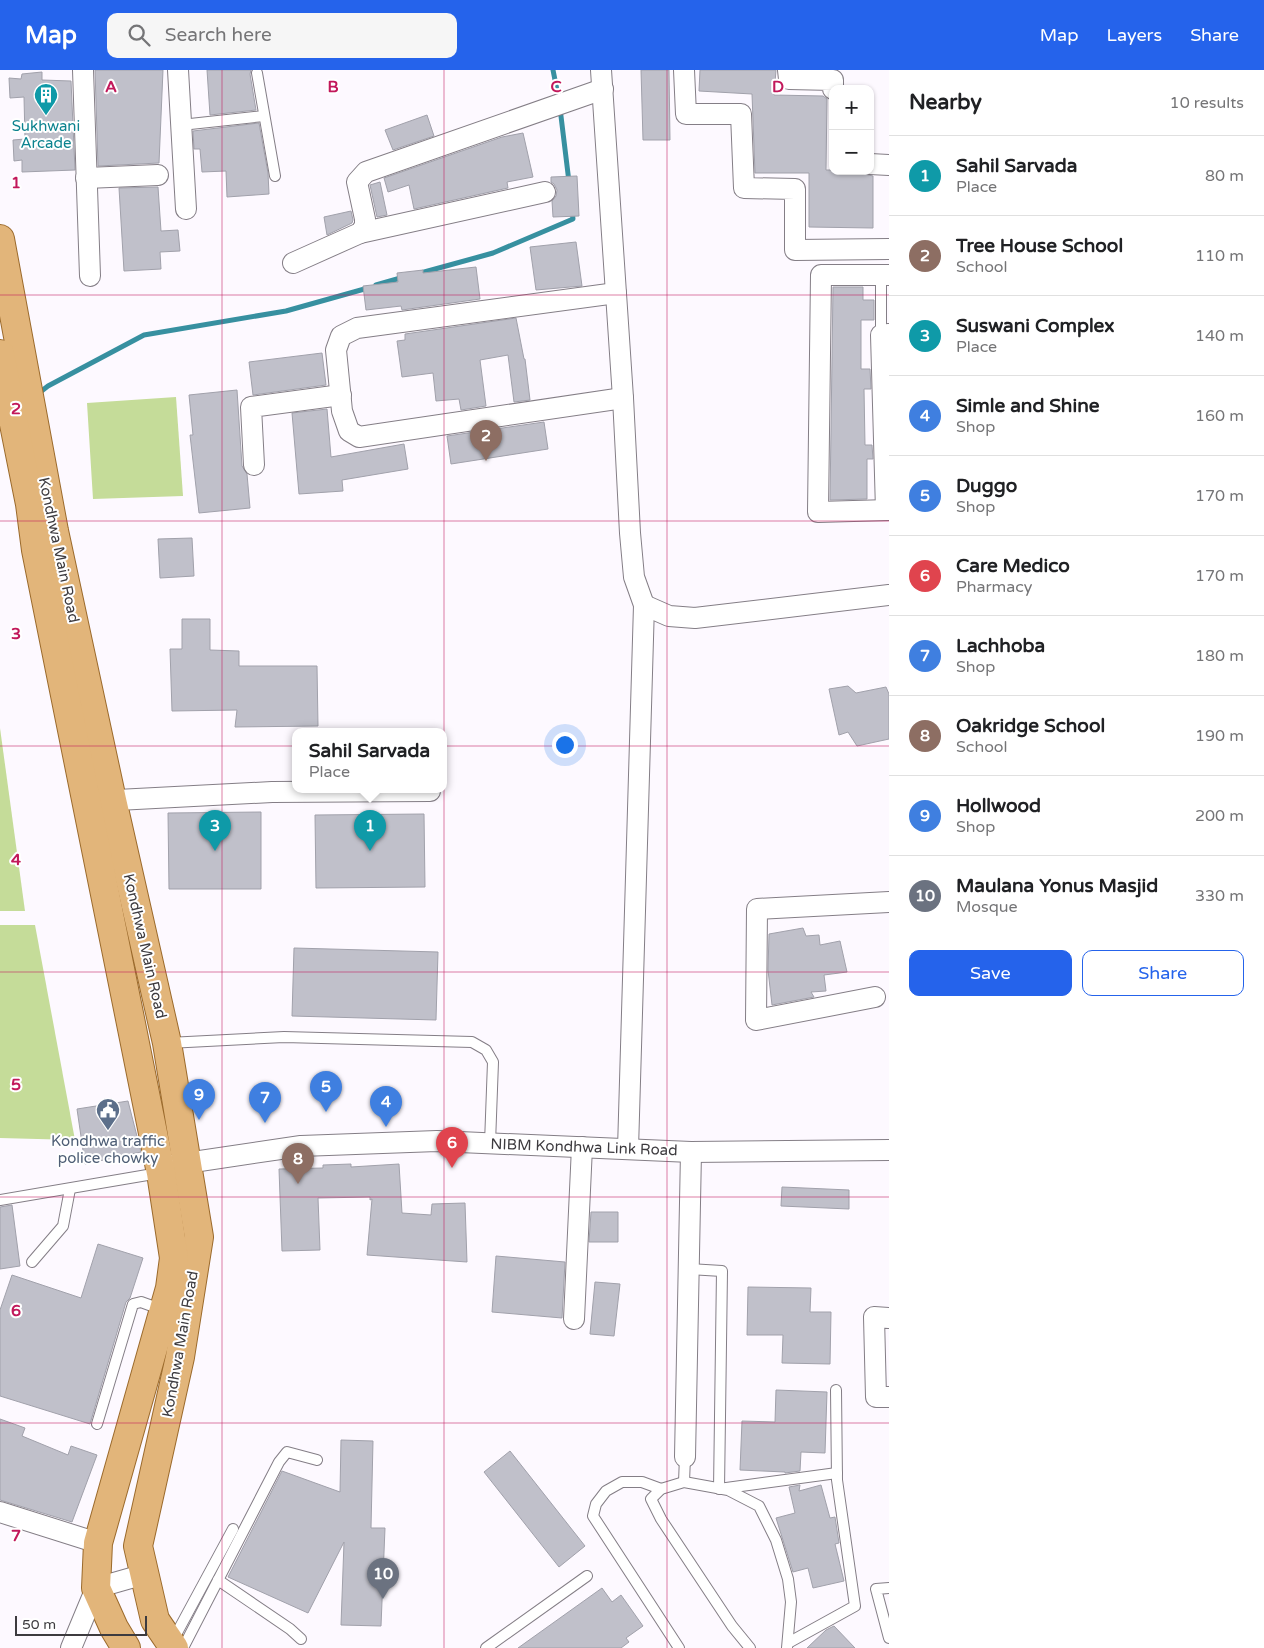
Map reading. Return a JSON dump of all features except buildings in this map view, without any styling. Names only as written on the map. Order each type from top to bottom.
[{"type":"main road","name":"Kondhwa Main Road","points":[[0,239],[54,531],[161,1170],[174,1258],[170,1288],[98,1543],[96,1588],[121,1645]]},
{"type":"main road","name":"Kondhwa Main Road","points":[[0,354],[30,504],[36,550],[99,801],[168,1043],[198,1236],[180,1357],[138,1546],[156,1620],[176,1646]]},
{"type":"street","points":[[83,70],[90,276]]},
{"type":"street","points":[[178,70],[186,209]]},
{"type":"street","points":[[684,70],[686,114],[741,114],[744,188],[795,189],[795,250],[889,249]]},
{"type":"street","points":[[788,70],[789,79],[833,80],[833,85]]},
{"type":"street","points":[[360,234],[365,226],[365,219],[357,182],[366,172],[559,104],[602,80],[630,533],[634,577],[644,605],[628,1149]]},
{"type":"street","points":[[874,164],[889,165]]},
{"type":"street","points":[[86,178],[158,175]]},
{"type":"street","points":[[293,263],[360,234],[544,192]]},
{"type":"street","points":[[885,275],[821,275],[818,512],[888,510],[885,334]]},
{"type":"street","points":[[616,293],[357,328],[341,336],[336,350],[342,411],[349,431],[359,437],[623,398]]},
{"type":"street","points":[[254,465],[251,407],[341,395]]},
{"type":"street","points":[[644,605],[669,616],[695,618],[889,595]]},
{"type":"street","points":[[99,801],[292,792]]},
{"type":"street","points":[[875,997],[756,1020],[757,909],[889,902]]},
{"type":"street","name":"NIBM Kondhwa Link Road","points":[[161,1170],[187,1163],[301,1146],[437,1141],[691,1152],[889,1150]]},
{"type":"street","points":[[574,1319],[582,1147]]},
{"type":"street","points":[[685,1457],[691,1152]]},
{"type":"street","points":[[889,1318],[874,1317],[876,1397],[889,1397]]},
{"type":"street","points":[[0,1512],[98,1543]]},
{"type":"street","points":[[71,1648],[96,1588],[144,1574]]},
{"type":"lane","points":[[257,73],[276,176]]},
{"type":"lane","points":[[182,125],[264,116]]},
{"type":"lane","points":[[885,275],[885,334]]},
{"type":"lane","points":[[168,1043],[284,1037],[472,1042],[486,1050],[493,1062],[490,1143]]},
{"type":"lane","points":[[0,1200],[70,1189],[161,1170]]},
{"type":"lane","points":[[32,1262],[63,1226],[70,1189]]},
{"type":"lane","points":[[689,1269],[722,1271],[719,1489]]},
{"type":"lane","points":[[97,1424],[133,1304],[141,1302],[164,1310]]},
{"type":"lane","points":[[788,1645],[855,1606],[837,1473],[836,1390]]},
{"type":"lane","points":[[176,1646],[218,1580],[279,1462],[287,1452],[317,1460]]},
{"type":"lane","points":[[684,1482],[685,1457]]},
{"type":"lane","points":[[719,1489],[837,1473]]},
{"type":"lane","points":[[661,1489],[642,1482],[622,1482],[606,1491],[596,1504],[593,1516],[679,1648]]},
{"type":"lane","points":[[750,1648],[732,1626],[662,1519],[651,1499],[661,1489],[684,1482],[728,1490],[758,1506],[776,1540],[788,1579],[791,1602],[788,1645]]},
{"type":"lane","points":[[176,1646],[233,1529]]},
{"type":"lane","points":[[486,1648],[587,1576]]},
{"type":"lane","points":[[218,1580],[290,1629],[301,1639]]},
{"type":"lane","points":[[889,1588],[876,1589],[889,1638]]},
{"type":"green space","points":[[176,397],[183,496],[93,499],[87,403]]},
{"type":"green space","points":[[0,728],[25,911],[0,911]]},
{"type":"green space","points":[[0,925],[35,925],[75,1140],[0,1138]]},
{"type":"waterway","points":[[553,70],[559,100]]},
{"type":"waterway","points":[[560,108],[569,182]]},
{"type":"waterway","points":[[417,274],[493,253],[573,219],[572,210]]},
{"type":"waterway","points":[[376,285],[404,277]]},
{"type":"waterway","points":[[39,393],[48,386],[144,335],[286,311],[368,288]]},
{"type":"place","name":"Sukhwani Arcade","points":[[46,116]]},
{"type":"place","name":"Tree House School","points":[[486,461]]},
{"type":"place","name":"Suswani Complex","points":[[215,851]]},
{"type":"place","name":"Sahil Sarvada","points":[[370,851]]},
{"type":"place","name":"Duggo","points":[[326,1112]]},
{"type":"place","name":"Hollwood","points":[[199,1120]]},
{"type":"place","name":"Lachhoba","points":[[265,1123]]},
{"type":"place","name":"Simle and Shine","points":[[386,1127]]},
{"type":"place","name":"Kondhwa traffic police chowky","points":[[108,1131]]},
{"type":"place","name":"Care Medico","points":[[452,1168]]},
{"type":"place","name":"Oakridge School","points":[[298,1184]]},
{"type":"place","name":"Maulana Yonus Masjid","points":[[383,1599]]}]
